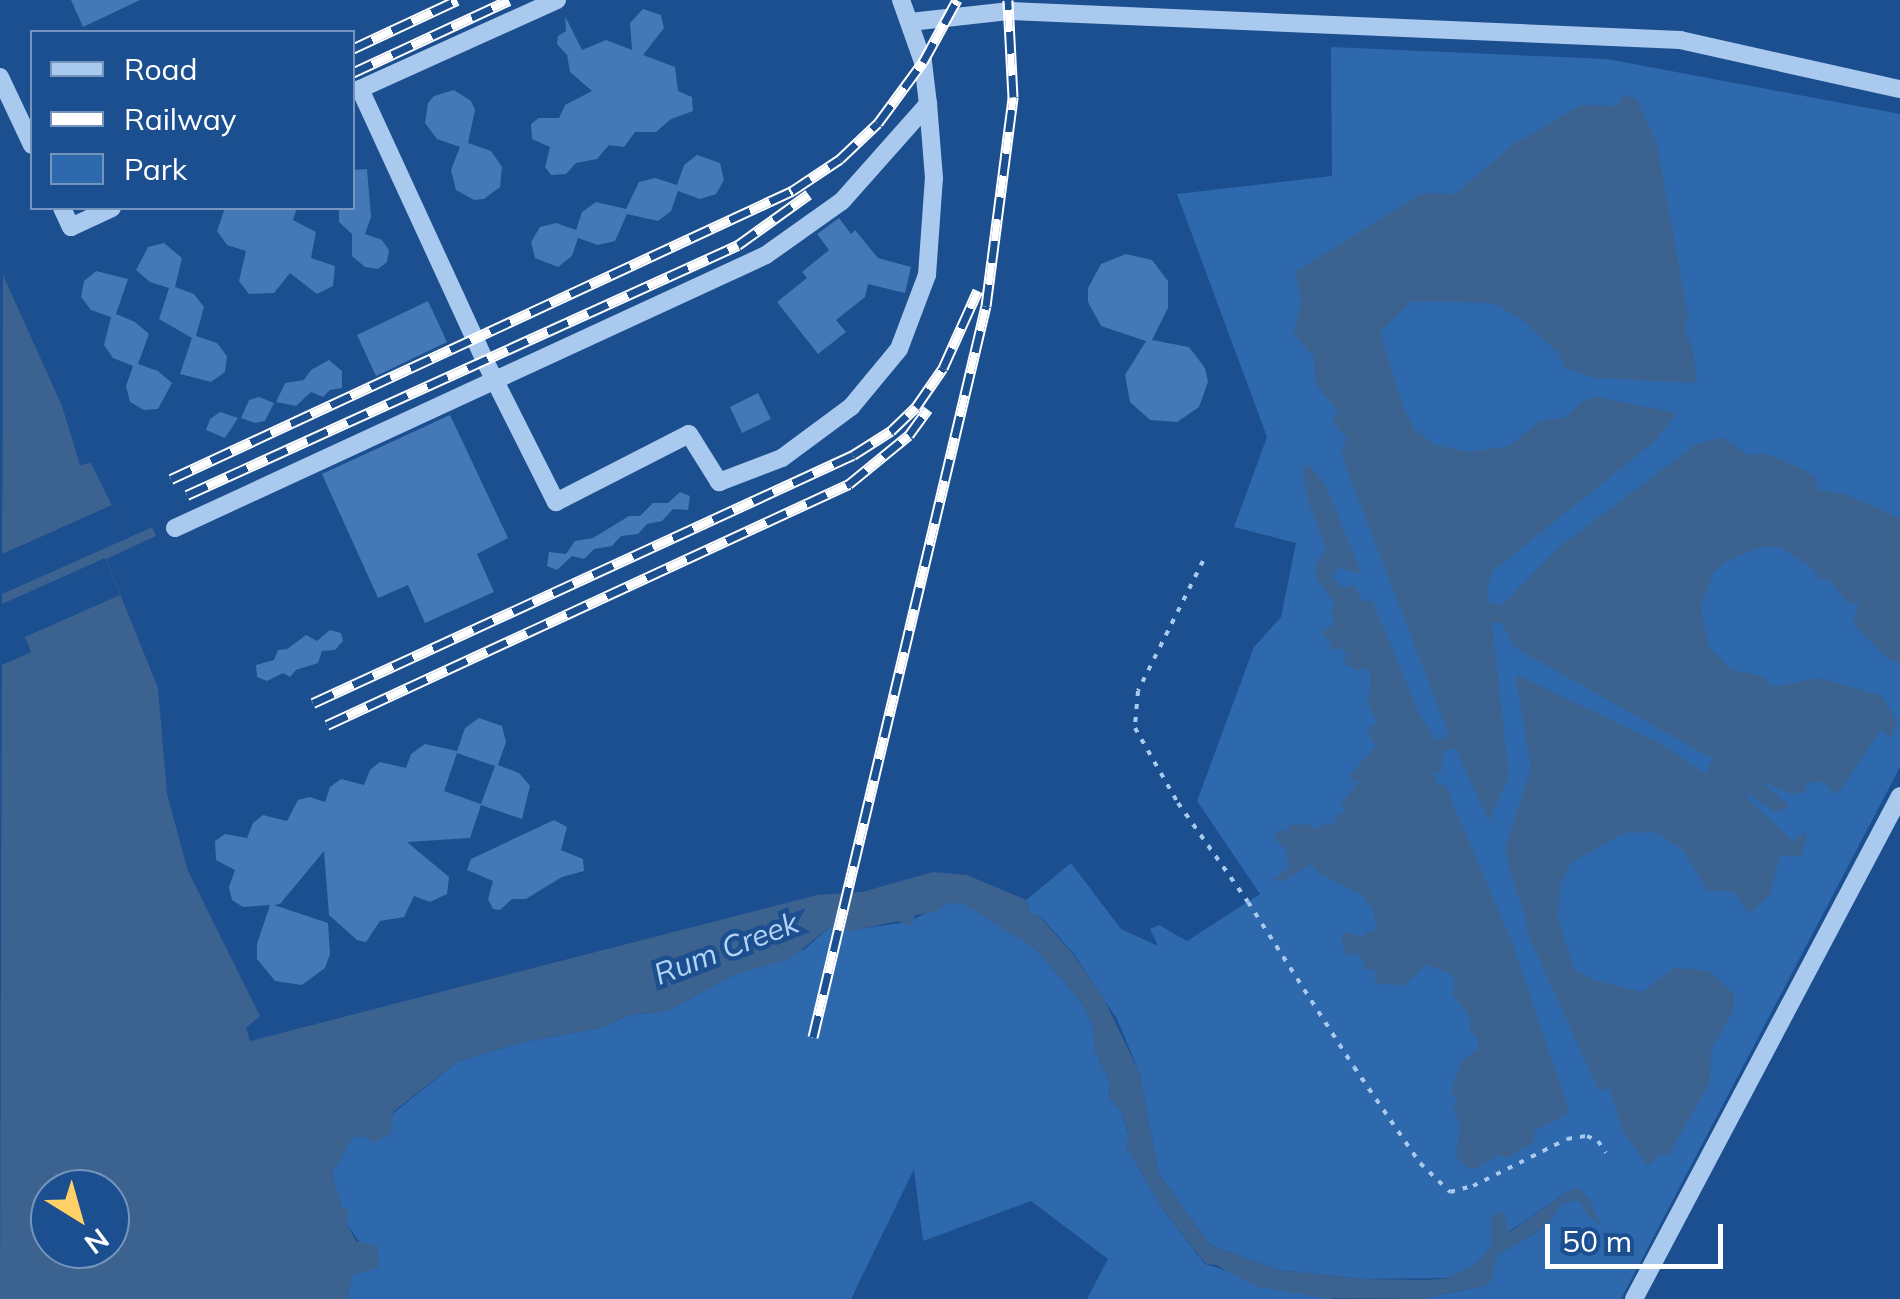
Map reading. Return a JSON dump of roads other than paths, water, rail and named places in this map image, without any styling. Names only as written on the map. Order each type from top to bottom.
[{"type":"lane","points":[[558,0],[356,91],[556,502],[689,434],[719,482],[782,458],[851,406],[899,349],[928,275],[934,178],[924,62],[900,0]]},
{"type":"lane","points":[[910,22],[1010,11],[1680,40],[1900,89]]},
{"type":"lane","points":[[0,77],[30,142]]},
{"type":"lane","points":[[175,528],[766,256],[842,201],[928,104]]},
{"type":"lane","points":[[63,210],[72,227],[108,210]]},
{"type":"lane","points":[[1634,1299],[1900,796]]},
{"type":"water","points":[[1624,95],[1637,99],[1657,145],[1688,315],[1685,330],[1693,349],[1697,383],[1595,378],[1564,367],[1559,354],[1525,322],[1493,303],[1412,301],[1380,332],[1403,407],[1415,430],[1435,445],[1469,452],[1509,446],[1541,420],[1565,418],[1582,401],[1596,397],[1677,413],[1654,442],[1494,570],[1487,585],[1489,603],[1502,605],[1559,547],[1695,445],[1723,437],[1747,455],[1767,454],[1815,476],[1818,490],[1845,494],[1900,518],[1900,663],[1888,659],[1853,623],[1859,603],[1849,604],[1827,578],[1820,581],[1813,569],[1780,547],[1760,547],[1727,561],[1713,573],[1701,608],[1709,647],[1732,670],[1763,676],[1773,687],[1819,678],[1882,696],[1898,722],[1890,739],[1881,729],[1837,795],[1822,781],[1808,783],[1804,792],[1791,794],[1760,781],[1790,806],[1776,813],[1749,794],[1746,797],[1793,841],[1805,832],[1807,839],[1800,856],[1780,856],[1770,895],[1749,914],[1734,892],[1707,890],[1683,850],[1655,832],[1625,833],[1572,862],[1560,885],[1558,919],[1574,969],[1593,980],[1642,992],[1674,968],[1692,969],[1711,972],[1734,994],[1733,1012],[1711,1050],[1710,1082],[1668,1156],[1662,1153],[1648,1166],[1623,1132],[1609,1088],[1599,1091],[1526,930],[1527,922],[1510,873],[1505,848],[1531,767],[1515,674],[1662,744],[1705,774],[1713,759],[1514,647],[1502,623],[1492,622],[1509,776],[1489,821],[1455,748],[1443,751],[1442,772],[1434,772],[1438,785],[1445,785],[1512,942],[1568,1107],[1566,1115],[1534,1131],[1534,1142],[1507,1158],[1498,1155],[1476,1169],[1467,1168],[1456,1156],[1460,1126],[1454,1107],[1457,1098],[1451,1091],[1461,1062],[1478,1049],[1479,1042],[1470,1029],[1471,1018],[1452,994],[1452,974],[1426,965],[1404,985],[1375,984],[1375,970],[1364,969],[1363,960],[1355,952],[1349,957],[1343,948],[1342,936],[1349,932],[1362,938],[1365,932],[1376,930],[1374,912],[1363,896],[1320,874],[1311,864],[1282,882],[1272,880],[1288,868],[1287,851],[1274,838],[1280,829],[1288,832],[1289,825],[1307,824],[1316,829],[1326,823],[1334,826],[1336,816],[1346,811],[1341,802],[1359,783],[1349,776],[1376,746],[1367,730],[1377,722],[1368,704],[1371,674],[1366,667],[1357,671],[1344,663],[1347,654],[1338,647],[1329,651],[1331,644],[1322,633],[1336,621],[1330,613],[1335,604],[1316,577],[1315,566],[1326,549],[1306,495],[1303,470],[1307,464],[1325,484],[1362,574],[1338,567],[1332,577],[1342,587],[1354,586],[1364,603],[1372,600],[1420,715],[1436,741],[1449,735],[1341,454],[1347,438],[1332,421],[1338,411],[1315,384],[1314,356],[1294,335],[1301,300],[1295,272],[1423,193],[1455,194],[1514,144],[1581,105],[1616,106]]},
{"type":"water","name":"Rum Creek","points":[[3,275],[62,406],[80,465],[91,463],[128,538],[152,527],[156,536],[106,559],[158,688],[167,794],[188,871],[260,1016],[246,1028],[250,1041],[817,895],[862,892],[933,872],[967,875],[1026,900],[1031,913],[1040,917],[1073,954],[1103,997],[1139,1072],[1159,1174],[1210,1245],[1279,1270],[1364,1279],[1428,1280],[1448,1278],[1473,1266],[1491,1246],[1491,1217],[1504,1211],[1508,1233],[1571,1189],[1579,1188],[1589,1199],[1601,1226],[1589,1217],[1579,1201],[1560,1205],[1550,1221],[1534,1234],[1497,1255],[1492,1280],[1485,1286],[1419,1299],[1324,1298],[1258,1287],[1216,1265],[1206,1264],[1161,1207],[1127,1147],[1129,1133],[1120,1109],[1109,1098],[1110,1083],[1095,1051],[1093,1025],[1082,1003],[1036,949],[964,904],[948,903],[936,912],[915,915],[911,926],[898,921],[851,931],[832,925],[790,959],[736,974],[667,1011],[629,1015],[601,1028],[523,1042],[457,1062],[393,1112],[391,1133],[373,1143],[365,1136],[352,1138],[332,1174],[342,1207],[349,1211],[347,1225],[356,1241],[377,1246],[379,1268],[352,1275],[348,1299],[0,1299]]},
{"type":"railway","points":[[355,48],[457,0]]},
{"type":"railway","points":[[355,72],[509,0]]},
{"type":"railway","points":[[171,479],[792,191],[840,159],[878,123],[923,62],[957,0]]},
{"type":"railway","points":[[813,1037],[986,306],[1013,97],[1008,0]]},
{"type":"railway","points":[[187,495],[738,245],[809,194]]},
{"type":"railway","points":[[313,703],[853,455],[891,431],[916,407],[943,368],[978,290]]},
{"type":"railway","points":[[327,725],[849,484],[909,435],[928,409]]}]
